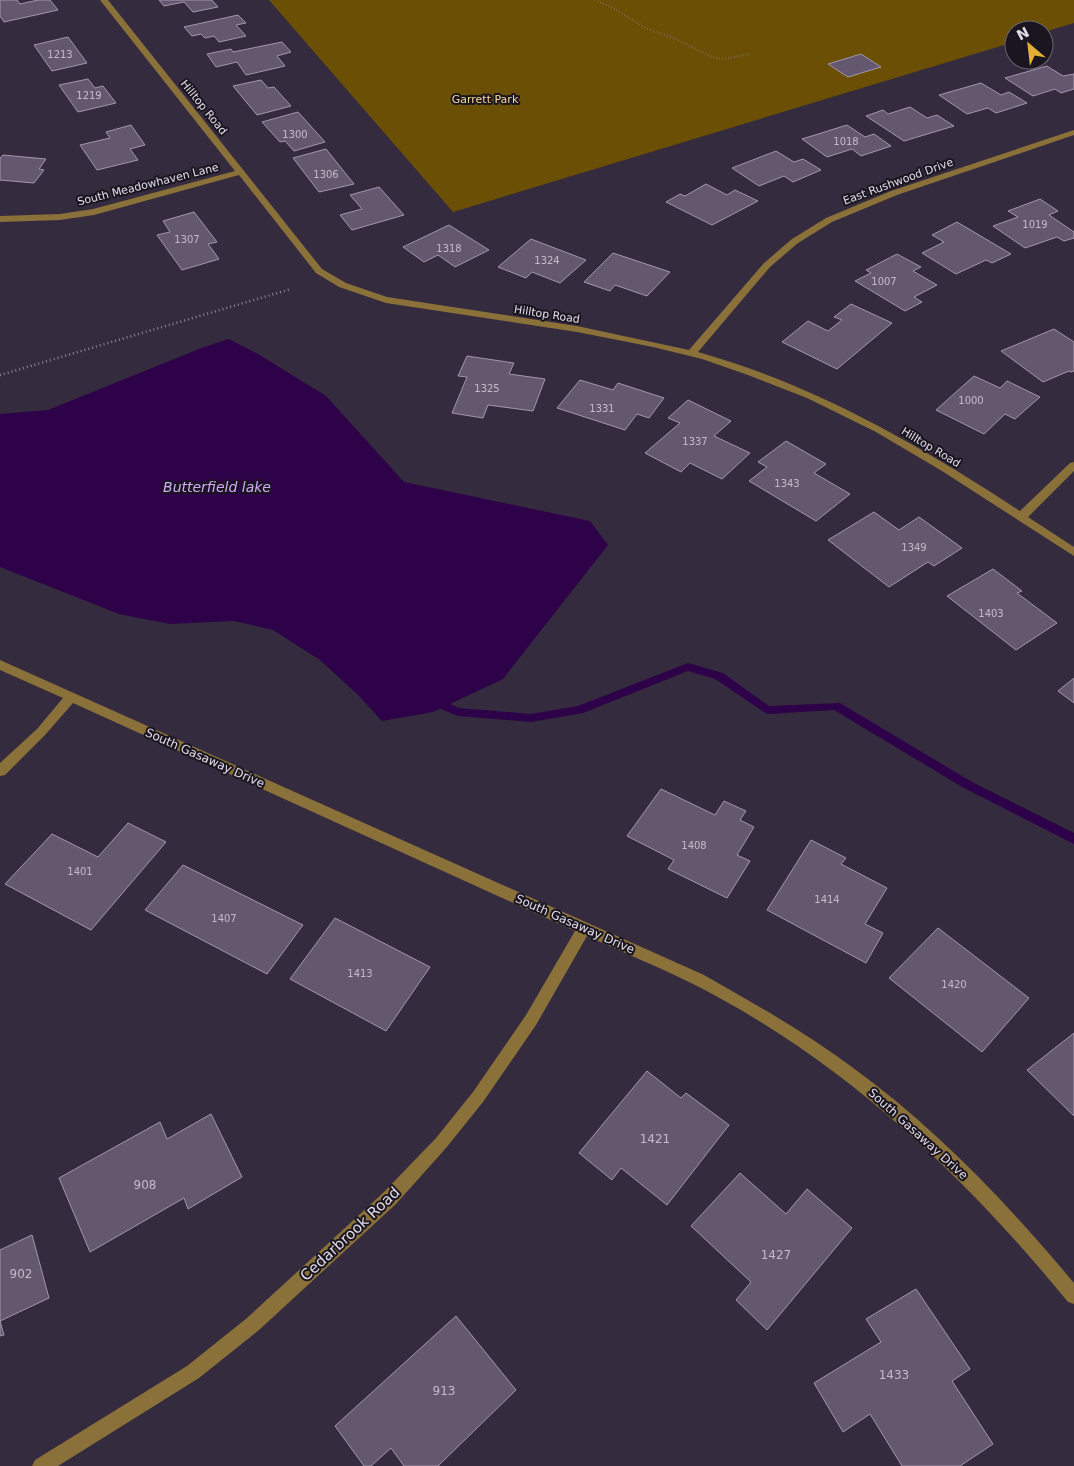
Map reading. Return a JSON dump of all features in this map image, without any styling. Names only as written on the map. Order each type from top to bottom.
[{"type":"street","name":"Hilltop Road","points":[[104,0],[319,271],[332,282],[342,287],[386,300],[630,339],[691,354],[752,373],[813,397],[877,428],[934,461],[1074,552]]},
{"type":"street","name":"East Rushwood Drive","points":[[691,354],[767,265],[795,241],[828,220],[894,193],[1074,132]]},
{"type":"street","name":"South Meadowhaven Lane","points":[[0,219],[37,219],[94,212],[242,172]]},
{"type":"street","points":[[1021,517],[1074,465]]},
{"type":"street","name":"South Gasaway Drive","points":[[0,665],[699,980],[780,1026],[868,1088],[955,1164],[1031,1244],[1074,1296]]},
{"type":"street","points":[[0,771],[42,732],[71,697]]},
{"type":"street","name":"Cedarbrook Road","points":[[41,1466],[193,1372],[253,1324],[390,1198],[441,1143],[478,1097],[531,1020],[584,928]]},
{"type":"path","points":[[596,0],[615,9],[647,29],[674,38],[712,57],[724,59],[749,54]]},
{"type":"path","points":[[0,375],[291,289]]},
{"type":"green space","name":"Garrett Park","points":[[269,0],[1074,0],[1074,23],[1054,29],[1054,20],[1004,20],[1004,45],[453,212]]},
{"type":"water","name":"Butterfield lake","points":[[229,339],[258,354],[326,396],[404,482],[590,521],[608,545],[503,679],[433,712],[382,721],[356,693],[320,660],[273,630],[234,621],[170,624],[119,614],[0,567],[0,414],[48,410],[204,347]]},
{"type":"building","points":[[0,0],[17,0],[20,4],[38,0],[50,0],[58,10],[4,22],[0,16]]},
{"type":"building","points":[[159,0],[212,0],[218,7],[193,12],[184,2],[164,6]]},
{"type":"building","points":[[238,15],[246,23],[236,25],[246,36],[219,42],[214,36],[205,38],[201,34],[192,36],[184,27]]},
{"type":"building","points":[[68,37],[87,63],[52,71],[34,45]]},
{"type":"building","points":[[282,42],[291,52],[277,56],[285,66],[246,75],[237,62],[216,67],[207,54],[231,49],[233,52]]},
{"type":"building","points":[[861,54],[881,67],[848,77],[828,64]]},
{"type":"building","points":[[1033,70],[1053,70],[1063,76],[1074,74],[1074,89],[1061,93],[1055,89],[1033,96],[1005,78]]},
{"type":"building","points":[[88,79],[95,88],[103,86],[116,103],[78,112],[59,85]]},
{"type":"building","points":[[261,80],[268,88],[274,87],[291,106],[257,115],[233,86]]},
{"type":"building","points":[[981,83],[1001,95],[1009,92],[1027,103],[996,113],[988,108],[967,114],[939,95]]},
{"type":"building","points":[[910,107],[927,118],[937,115],[954,126],[904,141],[866,116],[883,110],[888,114]]},
{"type":"building","points":[[298,112],[325,142],[294,151],[285,141],[280,142],[262,122]]},
{"type":"building","points":[[131,125],[145,145],[130,149],[138,160],[97,170],[80,145],[110,138],[106,132]]},
{"type":"building","points":[[847,125],[865,137],[874,134],[891,146],[861,156],[852,149],[827,157],[802,139]]},
{"type":"building","points":[[326,149],[354,184],[319,192],[293,158]]},
{"type":"building","points":[[776,151],[794,162],[803,159],[821,170],[793,182],[784,176],[759,186],[732,168]]},
{"type":"building","points":[[3,155],[46,159],[39,169],[44,170],[34,183],[0,180],[0,158]]},
{"type":"building","points":[[706,184],[727,195],[735,190],[758,201],[712,225],[666,202],[680,194],[685,196]]},
{"type":"building","points":[[379,187],[404,215],[352,230],[340,215],[362,209],[350,195]]},
{"type":"building","points":[[1040,199],[1058,211],[1049,215],[1074,232],[1074,238],[1064,241],[1057,237],[1025,248],[993,226],[1018,217],[1008,211]]},
{"type":"building","points":[[194,212],[217,242],[208,244],[219,259],[182,270],[157,235],[170,232],[163,221]]},
{"type":"building","points":[[957,222],[1011,254],[992,263],[986,260],[956,274],[922,253],[944,242],[932,235]]},
{"type":"building","points":[[449,225],[489,250],[455,267],[438,255],[424,262],[403,247]]},
{"type":"building","points":[[531,239],[586,260],[560,283],[532,272],[526,278],[498,267]]},
{"type":"building","points":[[613,253],[670,272],[647,296],[615,285],[610,291],[584,282]]},
{"type":"building","points":[[897,254],[921,267],[913,271],[937,285],[914,297],[922,302],[905,311],[855,281],[871,273],[866,270]]},
{"type":"building","points":[[851,304],[892,323],[837,369],[782,342],[808,321],[828,331],[842,320],[834,317]]},
{"type":"building","points":[[1054,329],[1074,342],[1074,371],[1069,371],[1043,382],[1001,351]]},
{"type":"building","points":[[467,356],[514,363],[509,374],[545,379],[533,411],[488,405],[483,418],[452,413],[467,377],[458,376]]},
{"type":"building","points":[[974,376],[1000,388],[1007,381],[1040,397],[1015,419],[1005,414],[984,434],[936,410]]},
{"type":"building","points":[[580,380],[613,390],[618,383],[664,398],[649,418],[637,414],[625,430],[557,408]]},
{"type":"building","points":[[688,400],[731,421],[714,436],[750,453],[722,479],[690,463],[681,472],[645,453],[680,423],[668,418]]},
{"type":"building","points":[[786,441],[826,464],[814,473],[850,494],[816,521],[749,481],[767,467],[758,462]]},
{"type":"building","points":[[874,512],[899,530],[919,517],[962,548],[934,566],[928,562],[889,587],[828,540]]},
{"type":"building","points":[[993,569],[1022,591],[1017,593],[1057,623],[1016,650],[947,596]]},
{"type":"building","points":[[1074,678],[1074,703],[1058,691]]},
{"type":"building","points":[[661,789],[715,815],[724,801],[746,811],[740,820],[754,827],[737,855],[750,861],[727,898],[668,869],[674,860],[627,836]]},
{"type":"building","points":[[128,823],[166,842],[91,930],[5,884],[52,834],[98,857]]},
{"type":"building","points":[[811,840],[846,858],[841,864],[887,888],[865,924],[883,933],[866,963],[767,910]]},
{"type":"building","points":[[183,865],[303,925],[267,974],[145,910]]},
{"type":"building","points":[[335,918],[430,967],[386,1031],[290,979]]},
{"type":"building","points":[[938,928],[1029,998],[982,1052],[889,978]]},
{"type":"building","points":[[1074,1033],[1074,1116],[1027,1070]]},
{"type":"building","points":[[647,1071],[681,1098],[686,1093],[729,1125],[667,1205],[621,1168],[612,1180],[579,1153]]},
{"type":"building","points":[[211,1114],[242,1177],[188,1209],[184,1198],[90,1252],[59,1178],[160,1122],[167,1139]]},
{"type":"building","points":[[740,1173],[786,1214],[807,1189],[852,1228],[767,1330],[736,1300],[751,1282],[691,1226]]},
{"type":"building","points":[[32,1235],[49,1298],[0,1321],[0,1250]]},
{"type":"building","points":[[916,1289],[970,1369],[952,1381],[993,1444],[960,1466],[902,1466],[870,1414],[843,1432],[814,1383],[881,1342],[866,1319]]},
{"type":"building","points":[[456,1316],[516,1390],[438,1466],[404,1466],[391,1448],[371,1466],[364,1466],[335,1426]]},
{"type":"building","points":[[0,1321],[4,1335],[0,1336]]},
{"type":"waterway","points":[[445,706],[458,712],[531,718],[579,710],[688,667],[719,676],[767,710],[836,706],[968,785],[1074,839]]}]
